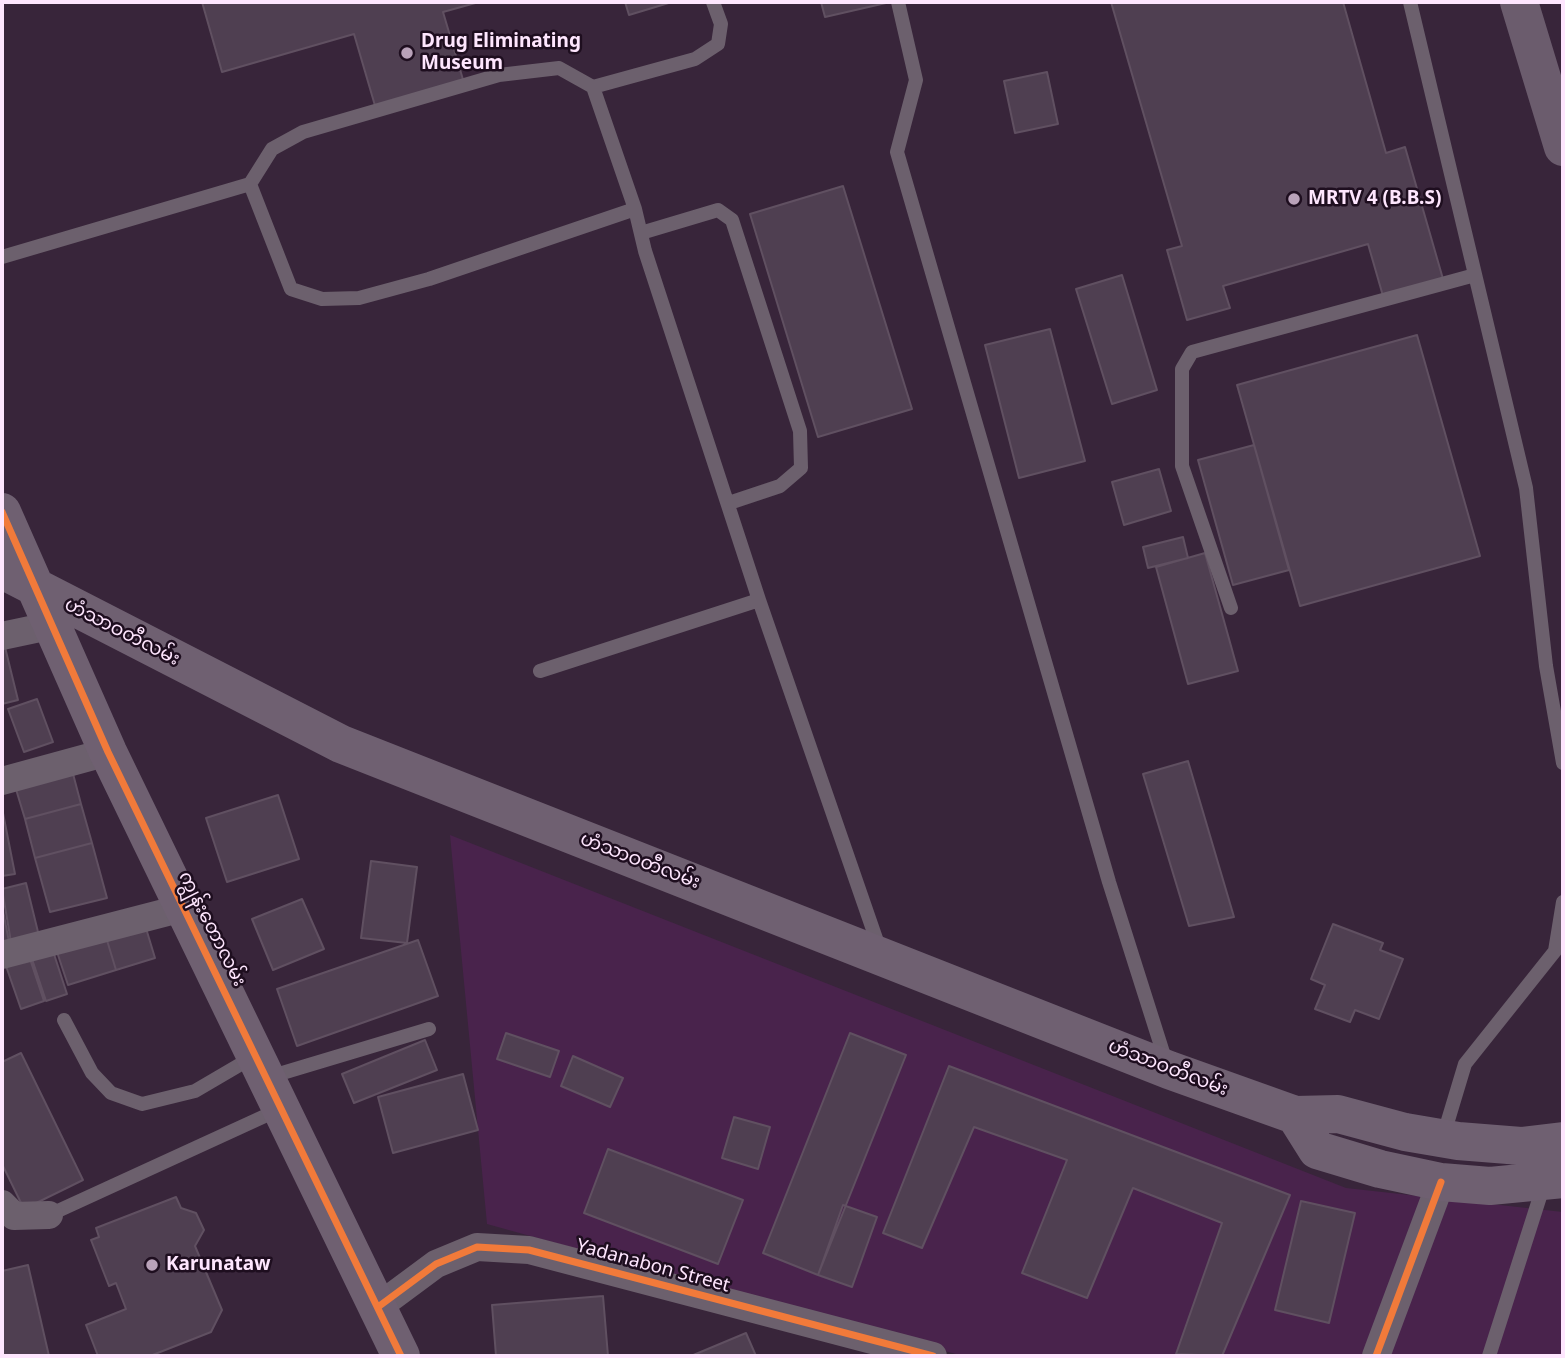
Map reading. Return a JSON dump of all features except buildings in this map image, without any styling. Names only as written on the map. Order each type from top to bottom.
[{"type":"highway","points":[[1519,2],[1563,148]]},
{"type":"main road","name":"ကျွန်းတောလမ်း","points":[[2,512],[18,578],[54,625],[108,752],[401,1356]]},
{"type":"main road","name":"ဟံသာဝတီလမ်း","points":[[18,578],[341,744],[882,954],[1169,1070],[1295,1115]]},
{"type":"main road","points":[[1295,1115],[1338,1114],[1405,1132],[1521,1146],[1563,1141]]},
{"type":"main road","points":[[1295,1115],[1317,1150],[1380,1169],[1441,1182],[1490,1186],[1554,1181]]},
{"type":"street","points":[[2,636],[54,625]]},
{"type":"street","points":[[2,781],[108,752]]},
{"type":"street","points":[[2,955],[183,908]]},
{"type":"street","points":[[1376,1356],[1441,1182]]},
{"type":"street","points":[[2,1205],[14,1216],[49,1215]]},
{"type":"street","name":"Yadanabon Street","points":[[377,1307],[436,1264],[477,1247],[529,1250],[933,1356]]},
{"type":"lane","points":[[593,87],[695,59],[718,44],[721,24],[713,2]]},
{"type":"lane","points":[[898,2],[916,80],[897,152],[1109,881],[1169,1070]]},
{"type":"lane","points":[[1410,2],[1526,488],[1546,666],[1563,763]]},
{"type":"lane","points":[[2,257],[250,184],[272,149],[303,132],[499,75],[559,68],[593,87],[635,209],[759,600],[882,954]]},
{"type":"lane","points":[[250,184],[291,289],[322,299],[359,298],[429,279],[635,209]]},
{"type":"lane","points":[[641,233],[718,210],[732,220],[800,431],[801,468],[780,486],[729,503]]},
{"type":"lane","points":[[1231,608],[1182,466],[1182,369],[1192,352],[1475,275]]},
{"type":"lane","points":[[540,671],[759,600]]},
{"type":"lane","points":[[1442,1138],[1465,1063],[1555,951],[1563,902]]},
{"type":"lane","points":[[64,1020],[92,1073],[111,1093],[142,1104],[195,1091],[269,1080],[429,1029]]},
{"type":"lane","points":[[49,1215],[269,1080]]},
{"type":"lane","points":[[1489,1356],[1554,1181]]},
{"type":"shaded area","points":[[450,835],[1346,1188],[1563,1212],[1563,1356],[963,1356],[487,1224]]},
{"type":"cycle path","points":[[2,512],[108,752],[401,1356]]},
{"type":"cycle path","points":[[1376,1356],[1441,1182]]},
{"type":"cycle path","points":[[378,1307],[436,1264],[477,1247],[529,1250],[933,1356]]},
{"type":"place","name":"Drug Eliminating Museum","points":[[407,53]]},
{"type":"place","name":"MRTV 4 (B.B.S)","points":[[1294,199]]},
{"type":"place","name":"Karunataw","points":[[152,1265]]}]
